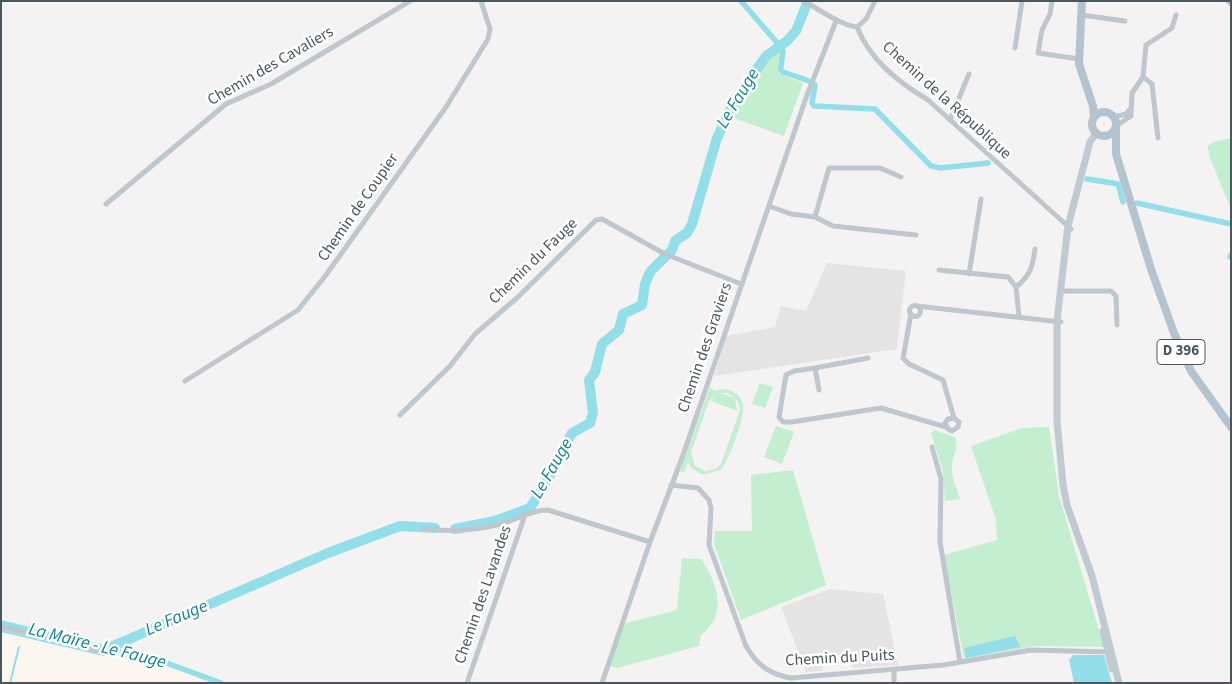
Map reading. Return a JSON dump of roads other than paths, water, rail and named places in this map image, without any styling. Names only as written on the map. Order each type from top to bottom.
[{"type":"main road","points":[[1082,1],[1079,59],[1090,94],[1094,117],[1092,124],[1100,135]]},
{"type":"main road","points":[[1090,94],[1096,105],[1114,117],[1116,127],[1111,134],[1100,135],[1090,142],[1077,192],[1070,228],[1059,322],[1056,375],[1057,421],[1063,485],[1068,511],[1097,591],[1117,683]]},
{"type":"main road","points":[[1094,117],[1099,113],[1105,112]]},
{"type":"main road","name":"D 396","points":[[1116,127],[1116,154],[1151,269],[1177,342],[1192,371],[1231,427]]},
{"type":"main road","name":"D 396","points":[[1100,135],[1116,154]]},
{"type":"main road","points":[[1059,322],[1070,228]]},
{"type":"street","name":"Chemin des Cavaliers","points":[[106,204],[226,104],[271,84],[410,1]]},
{"type":"street","name":"Chemin de Coupier","points":[[185,380],[298,310],[326,276],[449,104],[488,39],[490,29],[481,1]]},
{"type":"street","points":[[803,1],[829,14],[836,21],[857,27],[866,19],[875,1]]},
{"type":"street","points":[[1014,48],[1022,1]]},
{"type":"street","points":[[1052,1],[1050,14],[1042,30],[1038,53],[1079,59]]},
{"type":"street","points":[[1081,15],[1125,21]]},
{"type":"street","points":[[1116,127],[1131,116],[1132,93],[1143,77],[1146,45],[1172,28],[1176,15]]},
{"type":"street","name":"Chemin des Graviers","points":[[602,683],[819,61],[836,21]]},
{"type":"street","name":"Chemin de la République","points":[[857,27],[879,62],[906,87],[928,100],[1070,228]]},
{"type":"street","points":[[950,120],[969,74]]},
{"type":"street","points":[[1143,77],[1152,84],[1158,138]]},
{"type":"street","points":[[1114,117],[1126,114],[1131,108]]},
{"type":"street","points":[[815,216],[829,168],[880,168],[901,177]]},
{"type":"street","points":[[969,274],[981,199]]},
{"type":"street","points":[[769,206],[791,214],[815,216],[833,226],[916,235]]},
{"type":"street","name":"Chemin du Fauge","points":[[400,415],[450,366],[475,334],[518,297],[596,220],[602,219],[667,255],[741,284]]},
{"type":"street","points":[[1016,287],[1027,278],[1033,265],[1035,249]]},
{"type":"street","points":[[939,270],[1008,277],[1016,287],[1019,318]]},
{"type":"street","points":[[1064,292],[1112,292],[1116,296],[1117,325]]},
{"type":"street","points":[[868,358],[786,375],[779,417],[783,422],[880,408],[946,427],[952,431],[958,427],[958,421],[954,418],[943,380],[909,364],[903,358],[911,314],[916,316],[920,314],[917,306],[1059,322]]},
{"type":"street","points":[[815,368],[819,390]]},
{"type":"street","points":[[946,427],[947,420],[954,418]]},
{"type":"street","points":[[932,447],[941,479],[940,542],[960,662]]},
{"type":"street","name":"Chemin du Puits","points":[[671,485],[698,488],[709,500],[711,508],[709,545],[746,646],[761,666],[774,674],[791,678],[894,670],[960,662],[1031,650],[1109,652]]},
{"type":"street","points":[[423,529],[458,532],[503,523],[536,510],[548,510],[650,542]]},
{"type":"street","name":"Chemin des Lavandes","points":[[467,683],[525,514]]},
{"type":"street","points":[[1,627],[102,652]]},
{"type":"street","points":[[894,670],[894,683]]},
{"type":"water","points":[[1015,636],[1020,647],[966,658],[964,648]]},
{"type":"water","points":[[1073,655],[1104,655],[1112,683],[1074,683],[1069,660]]},
{"type":"waterway","points":[[741,1],[779,45]]},
{"type":"waterway","name":"Le Fauge","points":[[455,529],[495,521],[530,508],[554,469],[572,433],[590,423],[593,413],[589,380],[595,372],[602,344],[619,330],[623,314],[642,305],[645,284],[650,272],[672,250],[675,241],[687,233],[692,224],[717,138],[734,102],[766,56],[787,41],[796,31],[806,6]]},
{"type":"waterway","points":[[781,47],[783,51],[781,67]]},
{"type":"waterway","points":[[781,70],[809,81]]},
{"type":"waterway","points":[[813,84],[815,85],[812,103],[814,106],[875,109],[931,166],[941,168],[988,163]]},
{"type":"waterway","points":[[1087,179],[1118,184],[1123,202]]},
{"type":"waterway","points":[[1137,203],[1231,224]]},
{"type":"waterway","name":"Le Fauge","points":[[106,649],[328,553],[400,526],[435,528]]},
{"type":"waterway","name":"La Maïre - Le Fauge","points":[[1,623],[164,662],[221,683]]},
{"type":"waterway","points":[[1,631],[104,655],[106,649]]},
{"type":"waterway","points":[[10,683],[19,647]]}]
